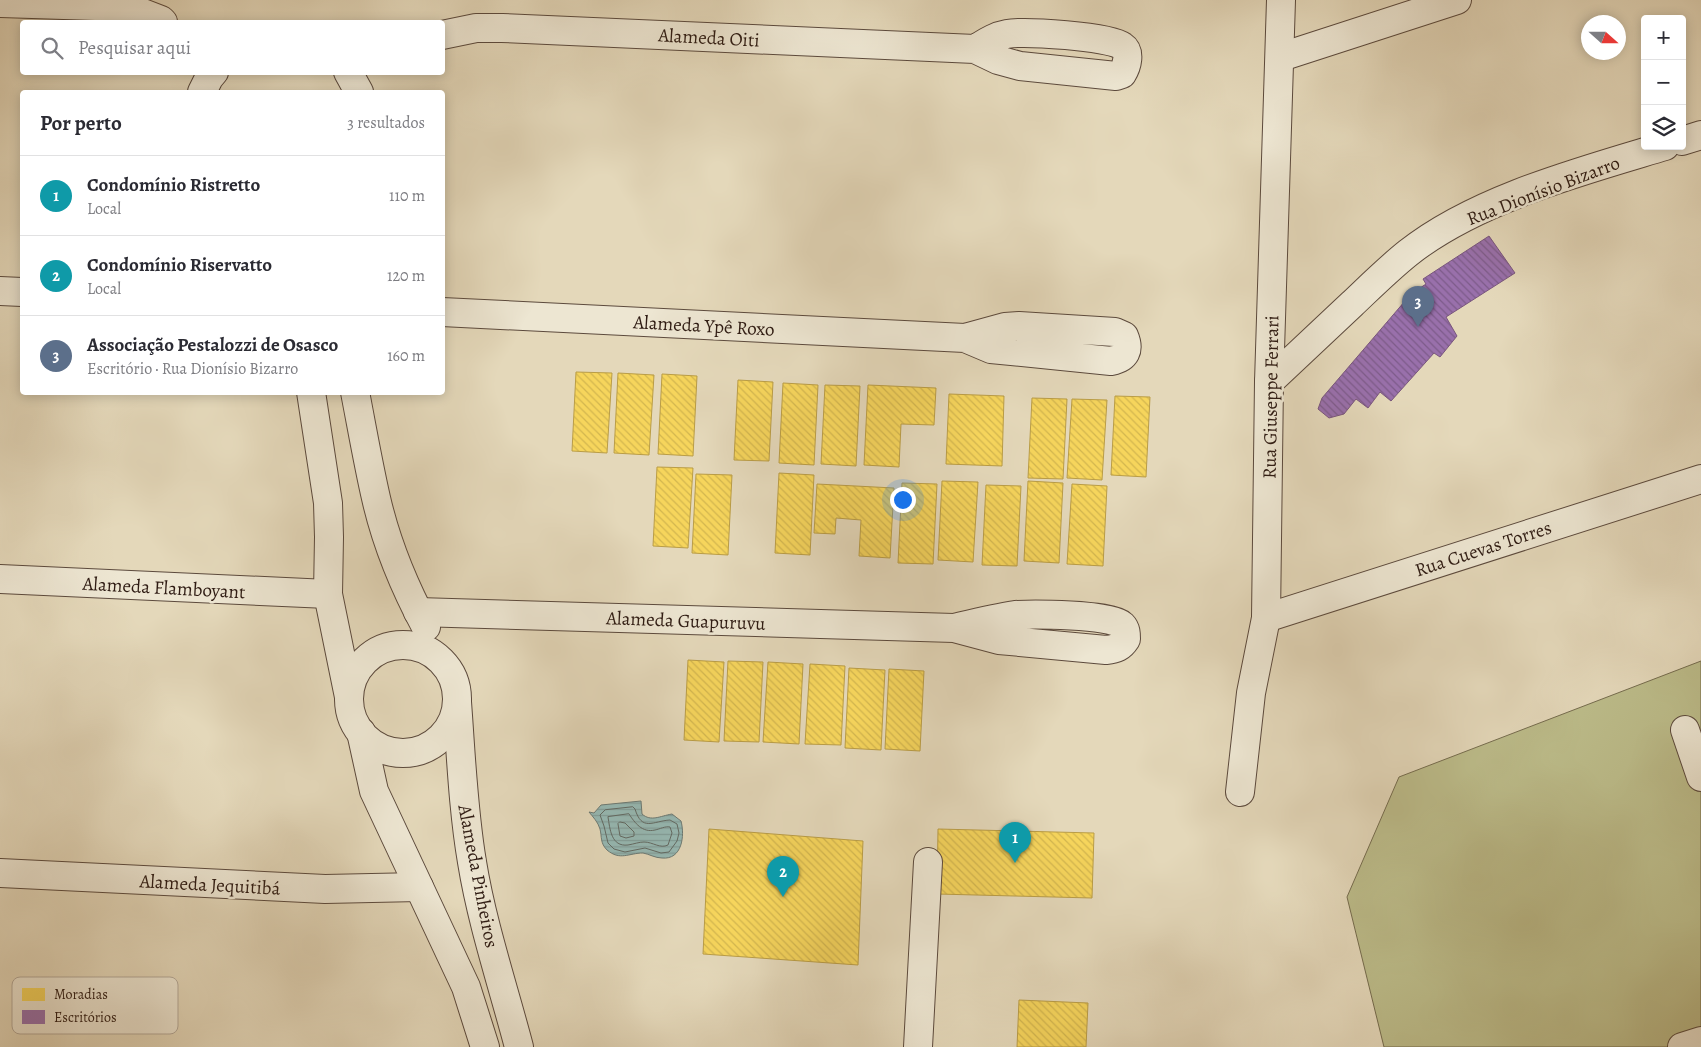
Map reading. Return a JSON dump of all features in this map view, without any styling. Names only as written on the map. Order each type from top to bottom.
[{"type":"street","name":"Rua Giuseppe Ferrari","points":[[1240,792],[1251,693],[1266,618],[1269,382],[1282,0]]},
{"type":"street","points":[[1281,57],[1457,0]]},
{"type":"street","points":[[0,3],[127,7],[161,20]]},
{"type":"street","name":"Alameda Oiti","points":[[445,34],[476,28],[502,28],[975,49]]},
{"type":"street","points":[[1686,140],[1701,135]]},
{"type":"street","name":"Rua Dionísio Bizarro","points":[[1269,382],[1408,253],[1446,228],[1486,207],[1574,174],[1652,150]]},
{"type":"street","points":[[0,291],[20,292]]},
{"type":"street","name":"Alameda Ypê Roxo","points":[[445,312],[965,338]]},
{"type":"street","points":[[311,395],[328,502],[328,594],[352,716],[361,732],[374,791],[466,988],[485,1047]]},
{"type":"street","points":[[357,395],[376,499],[387,537],[418,612],[456,684],[457,702],[453,720],[443,736],[428,747],[410,752],[391,752],[374,744],[361,732]]},
{"type":"street","name":"Rua Cuevas Torres","points":[[1266,618],[1701,479]]},
{"type":"street","name":"Alameda Flamboyant","points":[[0,579],[328,594]]},
{"type":"street","name":"Alameda Guapuruvu","points":[[418,612],[954,628],[999,640],[1106,650],[1122,646],[1126,639],[1125,629],[1116,621],[1075,616],[1018,615],[954,628]]},
{"type":"street","points":[[349,698],[352,682],[360,667],[372,654],[388,647],[405,645],[421,648],[436,656],[448,668]]},
{"type":"street","name":"Alameda Pinheiros","points":[[457,702],[463,796],[472,862],[482,912],[519,1047]]},
{"type":"street","points":[[1685,730],[1701,777]]},
{"type":"street","points":[[918,1047],[928,862]]},
{"type":"street","name":"Alameda Jequitibá","points":[[0,874],[325,889],[419,887]]},
{"type":"street","points":[[1682,1047],[1701,1041]]},
{"type":"green space","points":[[1701,661],[1701,1047],[1384,1047],[1347,897],[1399,777]]},
{"type":"water","points":[[641,801],[642,814],[649,818],[672,814],[681,821],[683,833],[681,846],[669,858],[643,853],[620,856],[607,850],[603,845],[599,826],[589,812],[594,813],[601,805]]},
{"type":"building: Moradias","points":[[576,372],[612,373],[607,453],[572,451]]},
{"type":"building: Moradias","points":[[618,373],[654,375],[649,455],[614,453]]},
{"type":"building: Moradias","points":[[662,374],[697,376],[693,456],[658,454]]},
{"type":"building: Moradias","points":[[738,380],[773,382],[769,461],[734,460]]},
{"type":"building: Moradias","points":[[783,383],[818,385],[814,465],[779,463]]},
{"type":"building: Moradias","points":[[825,385],[860,386],[856,466],[821,464]]},
{"type":"building: Moradias","points":[[868,385],[936,388],[934,425],[901,424],[899,467],[864,465]]},
{"type":"building: Moradias","points":[[949,394],[1004,396],[1002,466],[946,464]]},
{"type":"building: Moradias","points":[[1115,396],[1150,397],[1146,477],[1111,475]]},
{"type":"building: Moradias","points":[[1032,398],[1067,399],[1063,479],[1028,478]]},
{"type":"building: Moradias","points":[[1072,399],[1107,400],[1102,480],[1067,478]]},
{"type":"building: Moradias","points":[[657,467],[693,468],[688,548],[653,546]]},
{"type":"building: Moradias","points":[[779,473],[814,475],[810,555],[775,553]]},
{"type":"building: Moradias","points":[[696,474],[732,475],[728,555],[692,553]]},
{"type":"building: Moradias","points":[[942,481],[978,482],[973,562],[938,560]]},
{"type":"building: Moradias","points":[[1028,481],[1063,483],[1059,563],[1024,561]]},
{"type":"building: Moradias","points":[[902,483],[937,484],[933,564],[898,563]]},
{"type":"building: Moradias","points":[[817,484],[894,488],[890,558],[859,556],[861,520],[836,518],[835,534],[814,533]]},
{"type":"building: Moradias","points":[[1072,484],[1107,486],[1103,566],[1067,564]]},
{"type":"building: Moradias","points":[[986,485],[1021,486],[1017,566],[982,565]]},
{"type":"building: Moradias","points":[[688,660],[724,662],[719,742],[684,740]]},
{"type":"building: Moradias","points":[[728,661],[763,662],[759,742],[724,741]]},
{"type":"building: Moradias","points":[[768,662],[803,664],[799,744],[763,742]]},
{"type":"building: Moradias","points":[[810,664],[845,666],[841,745],[805,744]]},
{"type":"building: Moradias","points":[[849,668],[885,670],[881,750],[845,748]]},
{"type":"building: Moradias","points":[[889,669],[924,671],[920,751],[885,749]]},
{"type":"building: Moradias","points":[[709,829],[863,841],[858,965],[703,954]]},
{"type":"building: Moradias","points":[[938,829],[1094,833],[1092,898],[937,894]]},
{"type":"building: Moradias","points":[[1019,1000],[1088,1003],[1086,1047],[1017,1047]]},
{"type":"building: Escritórios","points":[[1489,236],[1515,273],[1446,317],[1457,336],[1440,357],[1434,353],[1391,401],[1380,392],[1368,408],[1356,399],[1344,414],[1329,418],[1318,409],[1322,398],[1411,294],[1426,284],[1423,279]]},
{"type":"place","name":"Associação Pestalozzi de Osasco","points":[[1418,327]]},
{"type":"place","name":"Condomínio Ristretto","points":[[1015,863]]},
{"type":"place","name":"Condomínio Riservatto","points":[[783,897]]}]
